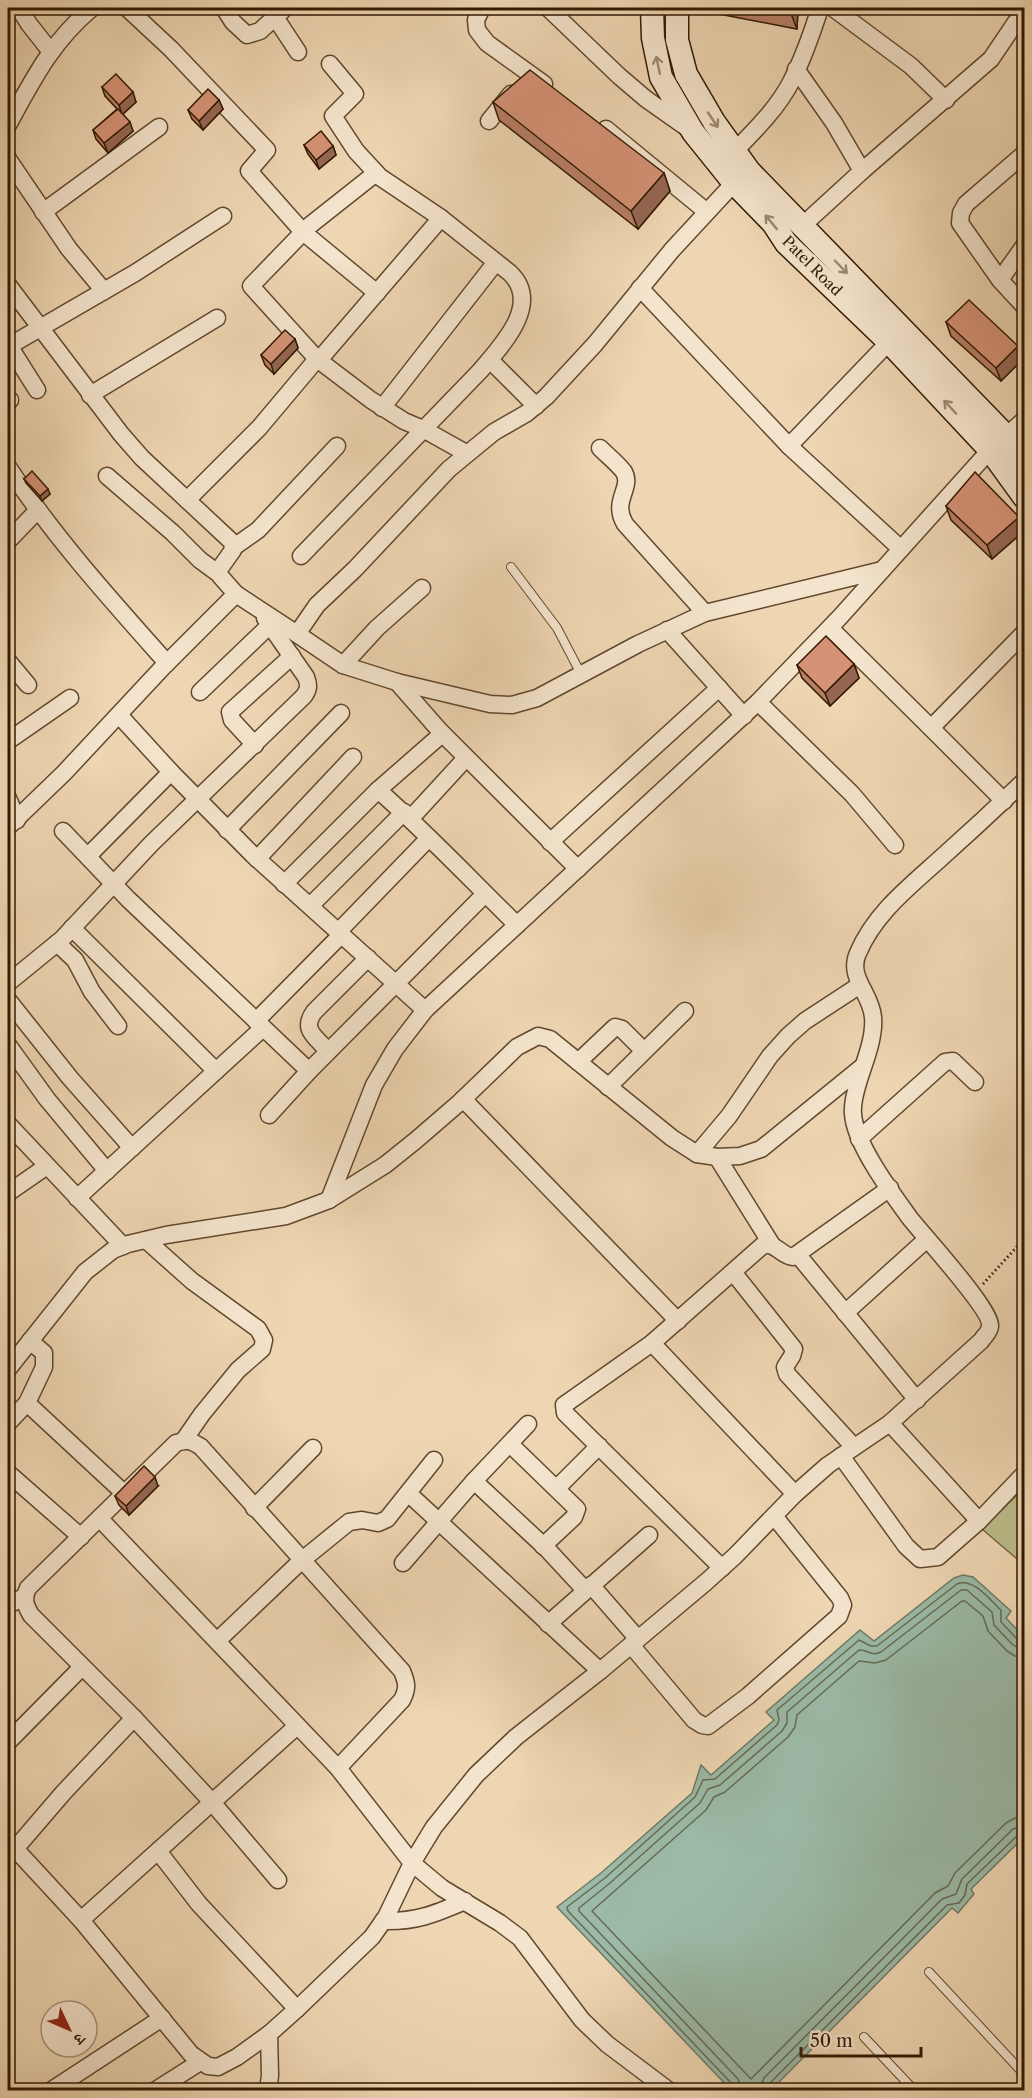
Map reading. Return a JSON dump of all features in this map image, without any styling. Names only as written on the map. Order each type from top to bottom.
[{"type":"street","points":[[19,8],[28,24],[51,52]]},
{"type":"street","points":[[8,125],[26,89],[51,52],[67,32],[92,8]]},
{"type":"street","points":[[127,8],[171,49],[267,150],[249,171],[303,232],[377,293]]},
{"type":"street","points":[[224,8],[233,22],[247,35],[260,31],[280,12],[298,52]]},
{"type":"street","points":[[482,8],[476,20],[481,37],[555,92]]},
{"type":"street","points":[[548,8],[619,76],[646,99],[693,132]]},
{"type":"street","name":"Patel Road","points":[[652,8],[653,38],[661,77],[693,132],[730,166],[786,243],[998,443],[1024,463]]},
{"type":"street","name":"Patel Road","points":[[677,8],[677,40],[686,74],[730,166]]},
{"type":"street","points":[[297,634],[317,606],[449,469],[494,432],[536,406],[595,344],[640,288],[707,212],[730,166],[790,84],[820,8]]},
{"type":"street","points":[[833,8],[911,66],[946,100]]},
{"type":"street","points":[[802,226],[991,59],[1016,22]]},
{"type":"street","points":[[301,556],[490,360],[517,321],[524,301],[518,281],[441,219],[397,190],[376,173],[356,151],[333,116],[355,94],[330,64]]},
{"type":"street","points":[[796,69],[834,123],[862,171]]},
{"type":"street","points":[[489,121],[528,72]]},
{"type":"street","points":[[590,118],[625,143],[707,212]]},
{"type":"street","points":[[43,212],[159,127]]},
{"type":"street","points":[[1024,154],[966,204],[961,213],[960,223],[1000,280],[1024,306]]},
{"type":"street","points":[[8,159],[69,249],[104,291]]},
{"type":"street","name":"Patel Road","points":[[730,166],[749,171],[802,226],[998,443],[1024,497]]},
{"type":"street","points":[[376,173],[303,232],[250,286],[318,360],[382,408],[466,453]]},
{"type":"street","points":[[37,390],[8,345],[104,291],[223,216]]},
{"type":"street","points":[[187,500],[259,428],[441,219]]},
{"type":"street","points":[[1000,280],[1024,246]]},
{"type":"street","points":[[382,408],[496,262]]},
{"type":"street","points":[[8,285],[90,395],[142,458],[232,542],[234,547]]},
{"type":"street","points":[[640,288],[789,446],[901,549]]},
{"type":"street","points":[[90,395],[217,318]]},
{"type":"street","points":[[789,446],[889,342]]},
{"type":"street","points":[[490,360],[536,406]]},
{"type":"street","points":[[329,1200],[374,1084],[395,1049],[425,1010],[744,716],[830,628],[998,443],[1024,420]]},
{"type":"street","points":[[219,574],[219,567],[234,547],[258,530],[337,446]]},
{"type":"street","points":[[600,448],[624,473],[625,486],[619,510],[625,524],[705,613]]},
{"type":"street","points":[[8,467],[38,510],[108,597],[167,663]]},
{"type":"street","points":[[107,476],[173,533],[200,560],[219,574],[236,594],[343,665],[397,682],[490,704],[512,705],[537,698],[667,630],[705,613],[882,570]]},
{"type":"street","points":[[8,541],[38,510]]},
{"type":"street","points":[[343,665],[377,628],[422,588]]},
{"type":"street","points":[[12,824],[236,594]]},
{"type":"street","points":[[8,983],[57,943],[151,844],[304,696],[308,690],[306,677],[260,610]]},
{"type":"street","points":[[200,692],[270,625]]},
{"type":"street","points":[[830,628],[1004,801]]},
{"type":"street","points":[[667,630],[744,716]]},
{"type":"street","points":[[931,728],[1024,633]]},
{"type":"street","points":[[255,745],[232,720],[230,712],[292,656]]},
{"type":"street","points":[[8,661],[28,685]]},
{"type":"street","points":[[397,682],[442,734],[578,869]]},
{"type":"street","points":[[550,842],[719,687]]},
{"type":"street","points":[[8,741],[70,698]]},
{"type":"street","points":[[758,702],[852,794],[895,845]]},
{"type":"street","points":[[227,830],[341,713]]},
{"type":"street","points":[[119,715],[198,801],[257,859],[425,1010]]},
{"type":"street","points":[[284,884],[378,790],[442,734]]},
{"type":"street","points":[[257,859],[353,757]]},
{"type":"street","points":[[310,906],[466,758]]},
{"type":"street","points":[[88,855],[171,772]]},
{"type":"street","points":[[134,1718],[11,1845],[81,1920],[192,2055],[208,2066],[218,2067],[237,2057],[269,2034],[372,1937],[434,1827],[476,1775],[516,1737],[600,1671],[722,1568],[795,1494],[917,1400],[988,1332],[989,1319],[909,1217],[863,1148],[853,1113],[855,1095],[872,1034],[873,1019],[872,1008],[854,970],[856,956],[869,930],[890,904],[1024,781]]},
{"type":"street","points":[[378,790],[407,815],[428,839],[517,925]]},
{"type":"street","points":[[8,798],[12,824]]},
{"type":"street","points":[[63,831],[114,884],[309,1071]]},
{"type":"street","points":[[77,1198],[216,1071],[428,839]]},
{"type":"street","points":[[269,1116],[328,1051],[485,894]]},
{"type":"street","points":[[72,928],[216,1071]]},
{"type":"street","points":[[57,943],[75,960],[92,992],[118,1026]]},
{"type":"street","points":[[328,1051],[310,1031],[309,1019],[368,958]]},
{"type":"street","points":[[697,1154],[729,1116],[770,1056],[788,1036],[805,1021],[860,985]]},
{"type":"street","points":[[8,1000],[70,1078],[132,1148]]},
{"type":"street","points":[[608,1087],[685,1011]]},
{"type":"street","points":[[578,1062],[615,1027],[622,1029],[644,1051]]},
{"type":"street","points":[[8,1369],[85,1272],[102,1257],[123,1246],[146,1240],[286,1216],[329,1200],[385,1165],[463,1099],[518,1047],[538,1036],[550,1039],[672,1138],[697,1154],[717,1157],[740,1156],[760,1149],[862,1067]]},
{"type":"street","points":[[8,1045],[47,1099],[107,1171]]},
{"type":"street","points":[[860,1139],[945,1062],[953,1061],[975,1082]]},
{"type":"street","points":[[463,1099],[678,1321]]},
{"type":"street","points":[[8,1124],[123,1246]]},
{"type":"street","points":[[717,1157],[772,1245],[784,1256],[798,1255],[890,1188]]},
{"type":"street","points":[[8,1191],[47,1166]]},
{"type":"street","points":[[845,1313],[927,1239]]},
{"type":"street","points":[[146,1240],[192,1281],[258,1329],[264,1340],[262,1349],[238,1370],[202,1413],[184,1440]]},
{"type":"street","points":[[722,1568],[566,1413],[564,1405],[652,1343],[762,1246],[772,1245]]},
{"type":"street","points":[[798,1255],[917,1400]]},
{"type":"street","points":[[733,1272],[794,1349],[785,1367],[787,1374],[847,1452],[906,1546],[920,1559],[938,1557],[979,1521],[1024,1474]]},
{"type":"street","points":[[8,1423],[27,1402],[44,1367],[44,1353],[30,1341]]},
{"type":"street","points":[[652,1343],[795,1494]]},
{"type":"street","points":[[27,1402],[125,1494]]},
{"type":"street","points":[[890,1423],[979,1521]]},
{"type":"street","points":[[403,1563],[438,1521],[528,1424]]},
{"type":"street","points":[[8,1605],[24,1597],[28,1588],[176,1443],[184,1440],[193,1441],[201,1447],[402,1671],[407,1683],[402,1700],[338,1768]]},
{"type":"street","points":[[510,1444],[576,1506],[577,1512],[543,1546]]},
{"type":"street","points":[[557,1488],[600,1446]]},
{"type":"street","points":[[254,1508],[313,1448]]},
{"type":"street","points":[[216,1641],[301,1561],[349,1522],[357,1519],[378,1523],[383,1521],[434,1460]]},
{"type":"street","points":[[8,1473],[81,1537]]},
{"type":"street","points":[[474,1481],[588,1587],[635,1642],[684,1709],[702,1725],[708,1726],[748,1696],[839,1616],[843,1605],[840,1598],[774,1516]]},
{"type":"street","points":[[408,1493],[600,1671]]},
{"type":"street","points":[[100,1519],[338,1768],[412,1863],[442,1888],[500,1923],[520,1938],[582,2020],[608,2044],[668,2091]]},
{"type":"street","points":[[548,1624],[649,1536]]},
{"type":"street","points":[[24,1597],[31,1615],[134,1718],[211,1801],[278,1880]]},
{"type":"street","points":[[8,1742],[82,1667]]},
{"type":"street","points":[[81,1920],[297,1726]]},
{"type":"street","points":[[158,1851],[199,1904],[297,2009]]},
{"type":"street","points":[[383,1921],[415,1920],[433,1916],[465,1901]]},
{"type":"street","points":[[52,2091],[162,2018]]},
{"type":"street","points":[[268,2091],[269,2034]]},
{"type":"street","points":[[156,2091],[200,2062]]},
{"type":"lane","points":[[511,567],[557,628],[581,674]]},
{"type":"lane","points":[[929,1972],[1024,2074]]},
{"type":"lane","points":[[864,2037],[914,2091]]},
{"type":"path","points":[[973,1296],[1024,1239]]},
{"type":"green space","points":[[1024,1488],[1024,1565],[982,1529]]},
{"type":"water","points":[[963,1575],[973,1577],[1011,1611],[1006,1618],[1024,1637],[1024,1837],[971,1889],[974,1894],[958,1913],[952,1908],[771,2090],[731,2090],[557,1907],[601,1873],[692,1793],[701,1765],[711,1775],[774,1720],[766,1712],[860,1630],[874,1641],[954,1578]]},
{"type":"building","points":[[771,8],[790,8],[790,11]]},
{"type":"building","points":[[530,70],[664,173],[631,211],[493,102]]},
{"type":"building","points":[[116,74],[133,92],[119,105],[102,87]]},
{"type":"building","points":[[208,89],[219,100],[199,121],[188,110]]},
{"type":"building","points":[[118,109],[130,122],[104,143],[93,130]]},
{"type":"building","points":[[321,131],[333,146],[316,160],[304,145]]},
{"type":"building","points":[[969,300],[1018,346],[996,368],[946,322]]},
{"type":"building","points":[[285,330],[295,339],[271,364],[261,355]]},
{"type":"building","points":[[32,471],[48,489],[40,496],[24,479]]},
{"type":"building","points":[[975,472],[1019,517],[987,545],[946,506]]},
{"type":"building","points":[[826,636],[854,664],[825,693],[797,665]]},
{"type":"building","points":[[144,1466],[155,1477],[126,1506],[115,1496]]}]
